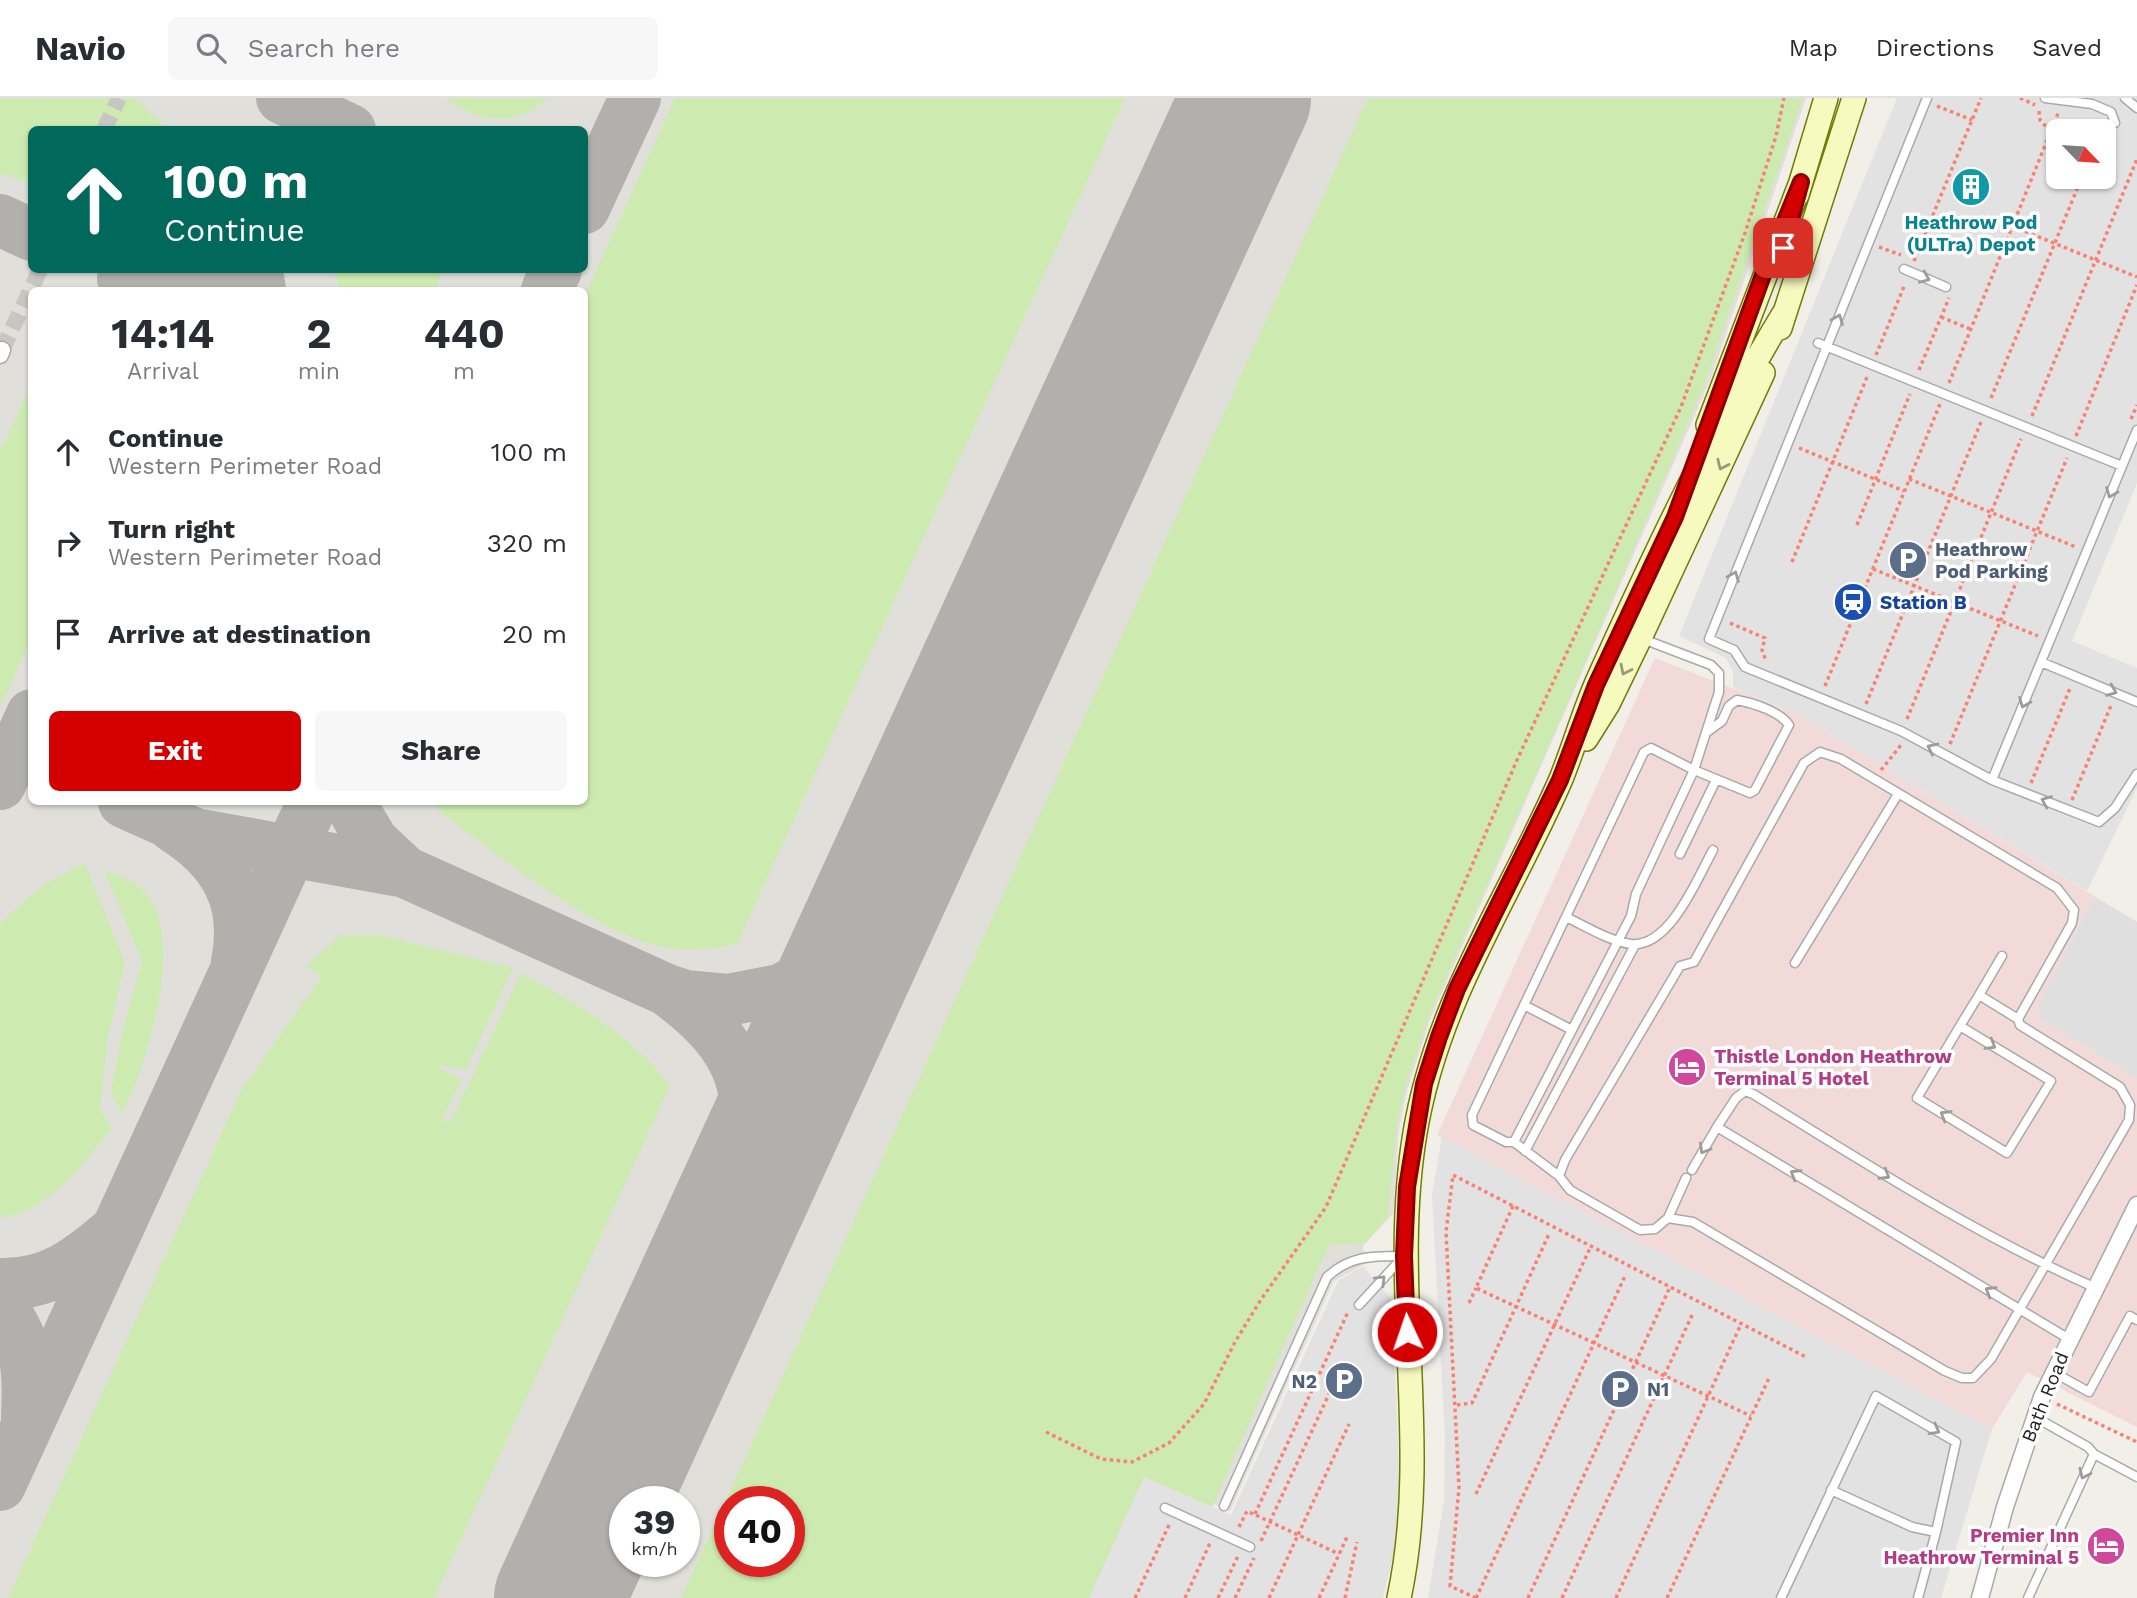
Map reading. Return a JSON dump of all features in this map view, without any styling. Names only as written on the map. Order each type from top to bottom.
[{"type":"street","points":[[1751,403],[1764,323],[1826,98]]},
{"type":"street","points":[[1560,780],[1608,704],[1751,403],[1783,315],[1854,98]]},
{"type":"street","points":[[1675,517],[1763,275],[1801,182]]},
{"type":"street","points":[[1399,1598],[1408,1557],[1414,1477],[1404,1256],[1407,1187],[1424,1084],[1457,989],[1560,780],[1596,685],[1675,517],[1759,355],[1783,315]]},
{"type":"street","name":"Bath Road","points":[[1980,1598],[2005,1507],[2042,1397],[2136,1211]]},
{"type":"lane","points":[[1927,98],[1709,639],[1734,650],[1745,667],[1901,731],[1993,780],[2099,822],[2115,808],[2137,774]]},
{"type":"lane","points":[[2045,98],[2092,104],[2111,112],[2114,119]]},
{"type":"lane","points":[[2125,98],[2137,108]]},
{"type":"lane","points":[[1907,270],[1946,287]]},
{"type":"lane","points":[[1818,343],[2122,466]]},
{"type":"lane","points":[[1993,780],[2137,430]]},
{"type":"lane","points":[[1514,1142],[1618,941],[1694,770],[1719,692],[1719,674],[1715,668],[1640,638]]},
{"type":"lane","points":[[2041,662],[2137,702]]},
{"type":"lane","points":[[1686,1178],[1668,1218],[1655,1229],[1640,1230],[1570,1190],[1559,1176],[1514,1142],[1506,1142],[1473,1125],[1472,1115],[1644,752],[1650,748],[1745,793],[1755,789],[1788,725],[1780,717],[1749,702],[1737,700],[1729,706],[1722,721],[1707,732]]},
{"type":"lane","points":[[1559,1176],[1564,1160],[1680,966],[1694,962],[1806,761],[1820,752],[1840,758],[2057,888],[2074,910],[2072,923],[2018,1019]]},
{"type":"lane","points":[[1680,854],[1716,780]]},
{"type":"lane","points":[[1795,963],[1898,794]]},
{"type":"lane","points":[[1566,917],[1618,941],[1635,944],[1657,936],[1681,911],[1713,850]]},
{"type":"lane","points":[[1525,1151],[1635,944]]},
{"type":"lane","points":[[1960,1026],[2051,1081],[2007,1153],[1917,1098],[1960,1026],[1979,995],[2002,956]]},
{"type":"lane","points":[[1668,1218],[1693,1222],[1962,1378],[1973,1378],[1981,1372],[2020,1309],[2129,1120],[2130,1105],[2120,1087],[2020,1025],[2018,1019],[1979,995]]},
{"type":"lane","points":[[1524,1005],[1572,1030]]},
{"type":"lane","points":[[1692,1170],[1736,1098],[1745,1091],[1893,1181],[2045,1266],[2096,1289]]},
{"type":"lane","points":[[1717,1128],[2069,1339]]},
{"type":"lane","points":[[1224,1506],[1327,1277],[1340,1265],[1363,1256],[1404,1256]]},
{"type":"lane","points":[[1359,1305],[1404,1256]]},
{"type":"lane","points":[[2053,1372],[2089,1392],[2130,1316],[2137,1320]]},
{"type":"lane","points":[[1781,1598],[1876,1396],[1956,1442],[1918,1598]]},
{"type":"lane","points":[[2035,1417],[2137,1477]]},
{"type":"lane","points":[[2028,1598],[2094,1454]]},
{"type":"lane","points":[[1831,1490],[1912,1527],[1936,1532]]},
{"type":"lane","points":[[1165,1508],[1234,1539],[1253,1551]]},
{"type":"path","points":[[1046,1433],[1101,1459],[1132,1462],[1169,1443],[1204,1404],[1253,1311],[1326,1207],[1517,760],[1681,407],[1745,233],[1776,136],[1784,98]]},
{"type":"path","points":[[1876,355],[1907,270],[1981,98]]},
{"type":"path","points":[[2020,98],[2036,105],[2040,120],[2046,127]]},
{"type":"path","points":[[2056,119],[2059,111]]},
{"type":"path","points":[[1948,384],[2046,144]]},
{"type":"path","points":[[2031,418],[2137,159]]},
{"type":"path","points":[[1990,402],[2076,189]]},
{"type":"path","points":[[2012,226],[2137,277]]},
{"type":"path","points":[[2076,436],[2137,285]]},
{"type":"path","points":[[1941,317],[1970,329]]},
{"type":"path","points":[[1792,562],[1867,377]]},
{"type":"path","points":[[1857,525],[1910,394]]},
{"type":"path","points":[[1824,689],[1941,402]]},
{"type":"path","points":[[1866,706],[1981,422]]},
{"type":"path","points":[[1905,723],[2021,439]]},
{"type":"path","points":[[1788,444],[1904,491]]},
{"type":"path","points":[[1951,741],[2067,458]]},
{"type":"path","points":[[1909,479],[2087,551]]},
{"type":"path","points":[[1873,568],[2050,641]]},
{"type":"path","points":[[1717,618],[1765,638],[1762,654],[1771,667]]},
{"type":"path","points":[[2030,785],[2071,686],[2072,675]]},
{"type":"path","points":[[2071,802],[2114,693]]},
{"type":"path","points":[[1625,1276],[1476,1598],[1450,1586],[1459,1488],[1447,1232],[1453,1175],[1806,1357]]},
{"type":"path","points":[[1469,1303],[1514,1206]]},
{"type":"path","points":[[1456,1405],[1472,1403],[1549,1234]]},
{"type":"path","points":[[1476,1494],[1591,1246]]},
{"type":"path","points":[[1528,1598],[1671,1287]]},
{"type":"path","points":[[1476,1288],[1751,1416]]},
{"type":"path","points":[[1255,1514],[1349,1310]]},
{"type":"path","points":[[1562,1598],[1693,1313]]},
{"type":"path","points":[[1616,1598],[1741,1324]]},
{"type":"path","points":[[1260,1543],[1340,1368]]},
{"type":"path","points":[[1667,1598],[1769,1378]]},
{"type":"path","points":[[2042,1397],[2137,1442]]},
{"type":"path","points":[[1269,1598],[1349,1424]]},
{"type":"path","points":[[1234,1539],[1247,1511],[1339,1553]]},
{"type":"path","points":[[1135,1598],[1169,1523]]},
{"type":"path","points":[[1319,1598],[1347,1537]]},
{"type":"path","points":[[1185,1598],[1210,1542]]},
{"type":"path","points":[[1345,1598],[1357,1542]]},
{"type":"path","points":[[1235,1598],[1253,1551]]},
{"type":"path","points":[[1218,1598],[1239,1554]]},
{"type":"shaded area","points":[[0,98],[1806,98],[1711,378],[1430,1020],[1407,1091],[1399,1129],[1393,1214],[1363,1246],[1365,1264],[1334,1281],[1230,1511],[1148,1476],[1092,1598],[0,1598]]},
{"type":"shaded area","name":"Heathrow Pod Parking","points":[[1897,98],[2137,98],[2137,483],[2072,641],[2137,668],[2137,788],[2087,891],[1795,713],[1733,688],[1733,672],[1726,658],[1679,636]]},
{"type":"shaded area","points":[[1655,658],[1795,713],[2094,896],[2037,1008],[2039,1017],[2137,1080],[2137,1427],[2027,1372],[1992,1429],[1437,1135]]},
{"type":"shaded area","points":[[2094,896],[2137,922],[2137,1080],[2039,1017],[2037,1008]]},
{"type":"shaded area","name":"N1","points":[[1442,1137],[1992,1429],[1941,1598],[1428,1598],[1444,1500],[1445,1438],[1432,1195]]},
{"type":"shaded area","name":"N2","points":[[1363,1266],[1392,1300],[1400,1495],[1395,1548],[1383,1598],[1089,1598],[1144,1477],[1231,1515],[1338,1281]]},
{"type":"green space","points":[[0,98],[134,98],[165,126],[28,126],[28,182],[0,174]]},
{"type":"green space","points":[[446,98],[548,98],[523,114],[497,119],[472,113]]},
{"type":"green space","points":[[675,98],[1125,98],[737,944],[698,950],[678,949],[633,938],[576,909],[547,890],[444,815],[435,805],[588,805],[588,288]]},
{"type":"green space","points":[[1368,98],[1803,98],[1705,383],[1577,682],[1431,1011],[1405,1087],[1396,1133],[1388,1216],[1366,1243],[1329,1245],[1212,1507],[1144,1477],[1089,1598],[681,1598],[691,1577],[700,1577],[700,1557],[714,1526],[714,1577],[805,1577],[805,1486],[732,1486]]},
{"type":"green space","points":[[335,273],[438,273],[440,276],[437,287],[339,287]]},
{"type":"green space","points":[[28,392],[28,645],[0,708],[0,451]]},
{"type":"green space","points":[[85,864],[125,962],[107,1042],[100,1109],[112,1128],[64,1184],[34,1206],[18,1214],[0,1218],[0,925],[39,890]]},
{"type":"green space","points":[[104,870],[132,882],[146,893],[157,913],[163,940],[163,970],[151,1035],[142,1066],[122,1114],[111,1092],[122,1033],[142,961]]},
{"type":"green space","points":[[341,935],[380,935],[513,968],[466,1070],[442,1065],[440,1069],[462,1079],[442,1120],[450,1123],[521,973],[602,1022],[655,1067],[670,1086],[434,1598],[8,1598],[242,1089],[322,976],[306,966]]},
{"type":"taxiway","points":[[282,98],[342,126]]},
{"type":"taxiway","points":[[588,199],[635,98]]},
{"type":"taxiway","points":[[0,220],[28,233]]},
{"type":"taxiway","points":[[123,279],[173,285],[198,281],[216,273]]},
{"type":"taxiway","points":[[257,273],[260,287]]},
{"type":"taxiway","points":[[548,287],[555,273]]},
{"type":"taxiway","points":[[0,784],[28,724]]},
{"type":"taxiway","points":[[131,805],[195,834],[405,872]]},
{"type":"taxiway","points":[[0,1485],[312,805]]},
{"type":"taxiway","points":[[351,805],[373,842],[405,872],[685,996],[728,1000],[780,990],[812,974],[845,945],[885,889]]},
{"type":"taxiway","points":[[174,827],[207,853],[229,884],[236,901],[239,920],[237,962]]},
{"type":"taxiway","points":[[667,990],[695,1012],[715,1033],[730,1055],[740,1077],[746,1100],[748,1127],[746,1191]]},
{"type":"taxiway","points":[[0,1284],[33,1281],[62,1270],[114,1232]]},
{"type":"taxiway","points":[[0,1306],[10,1319],[22,1345],[27,1372],[27,1417]]},
{"type":"runway","points":[[559,1598],[1246,98]]},
{"type":"tunnel","points":[[106,126],[119,98]]},
{"type":"tunnel","points":[[32,287],[39,273]]},
{"type":"tunnel","points":[[2,350],[28,295]]},
{"type":"place","name":"Heathrow Pod (ULTra) Depot","points":[[1971,187]]},
{"type":"place","name":"Heathrow Pod Parking","points":[[1908,560]]},
{"type":"place","name":"Station B","points":[[1853,602]]},
{"type":"place","name":"Thistle London Heathrow Terminal 5 Hotel","points":[[1687,1067]]},
{"type":"place","name":"N2","points":[[1344,1381]]},
{"type":"place","name":"N1","points":[[1620,1389]]},
{"type":"place","name":"Premier Inn Heathrow Terminal 5","points":[[2106,1546]]},
{"type":"route","points":[[1407,1332],[1404,1256],[1407,1187],[1424,1084],[1439,1037],[1457,989],[1560,780],[1596,685],[1675,517],[1763,275],[1801,182],[1783,248]]}]
